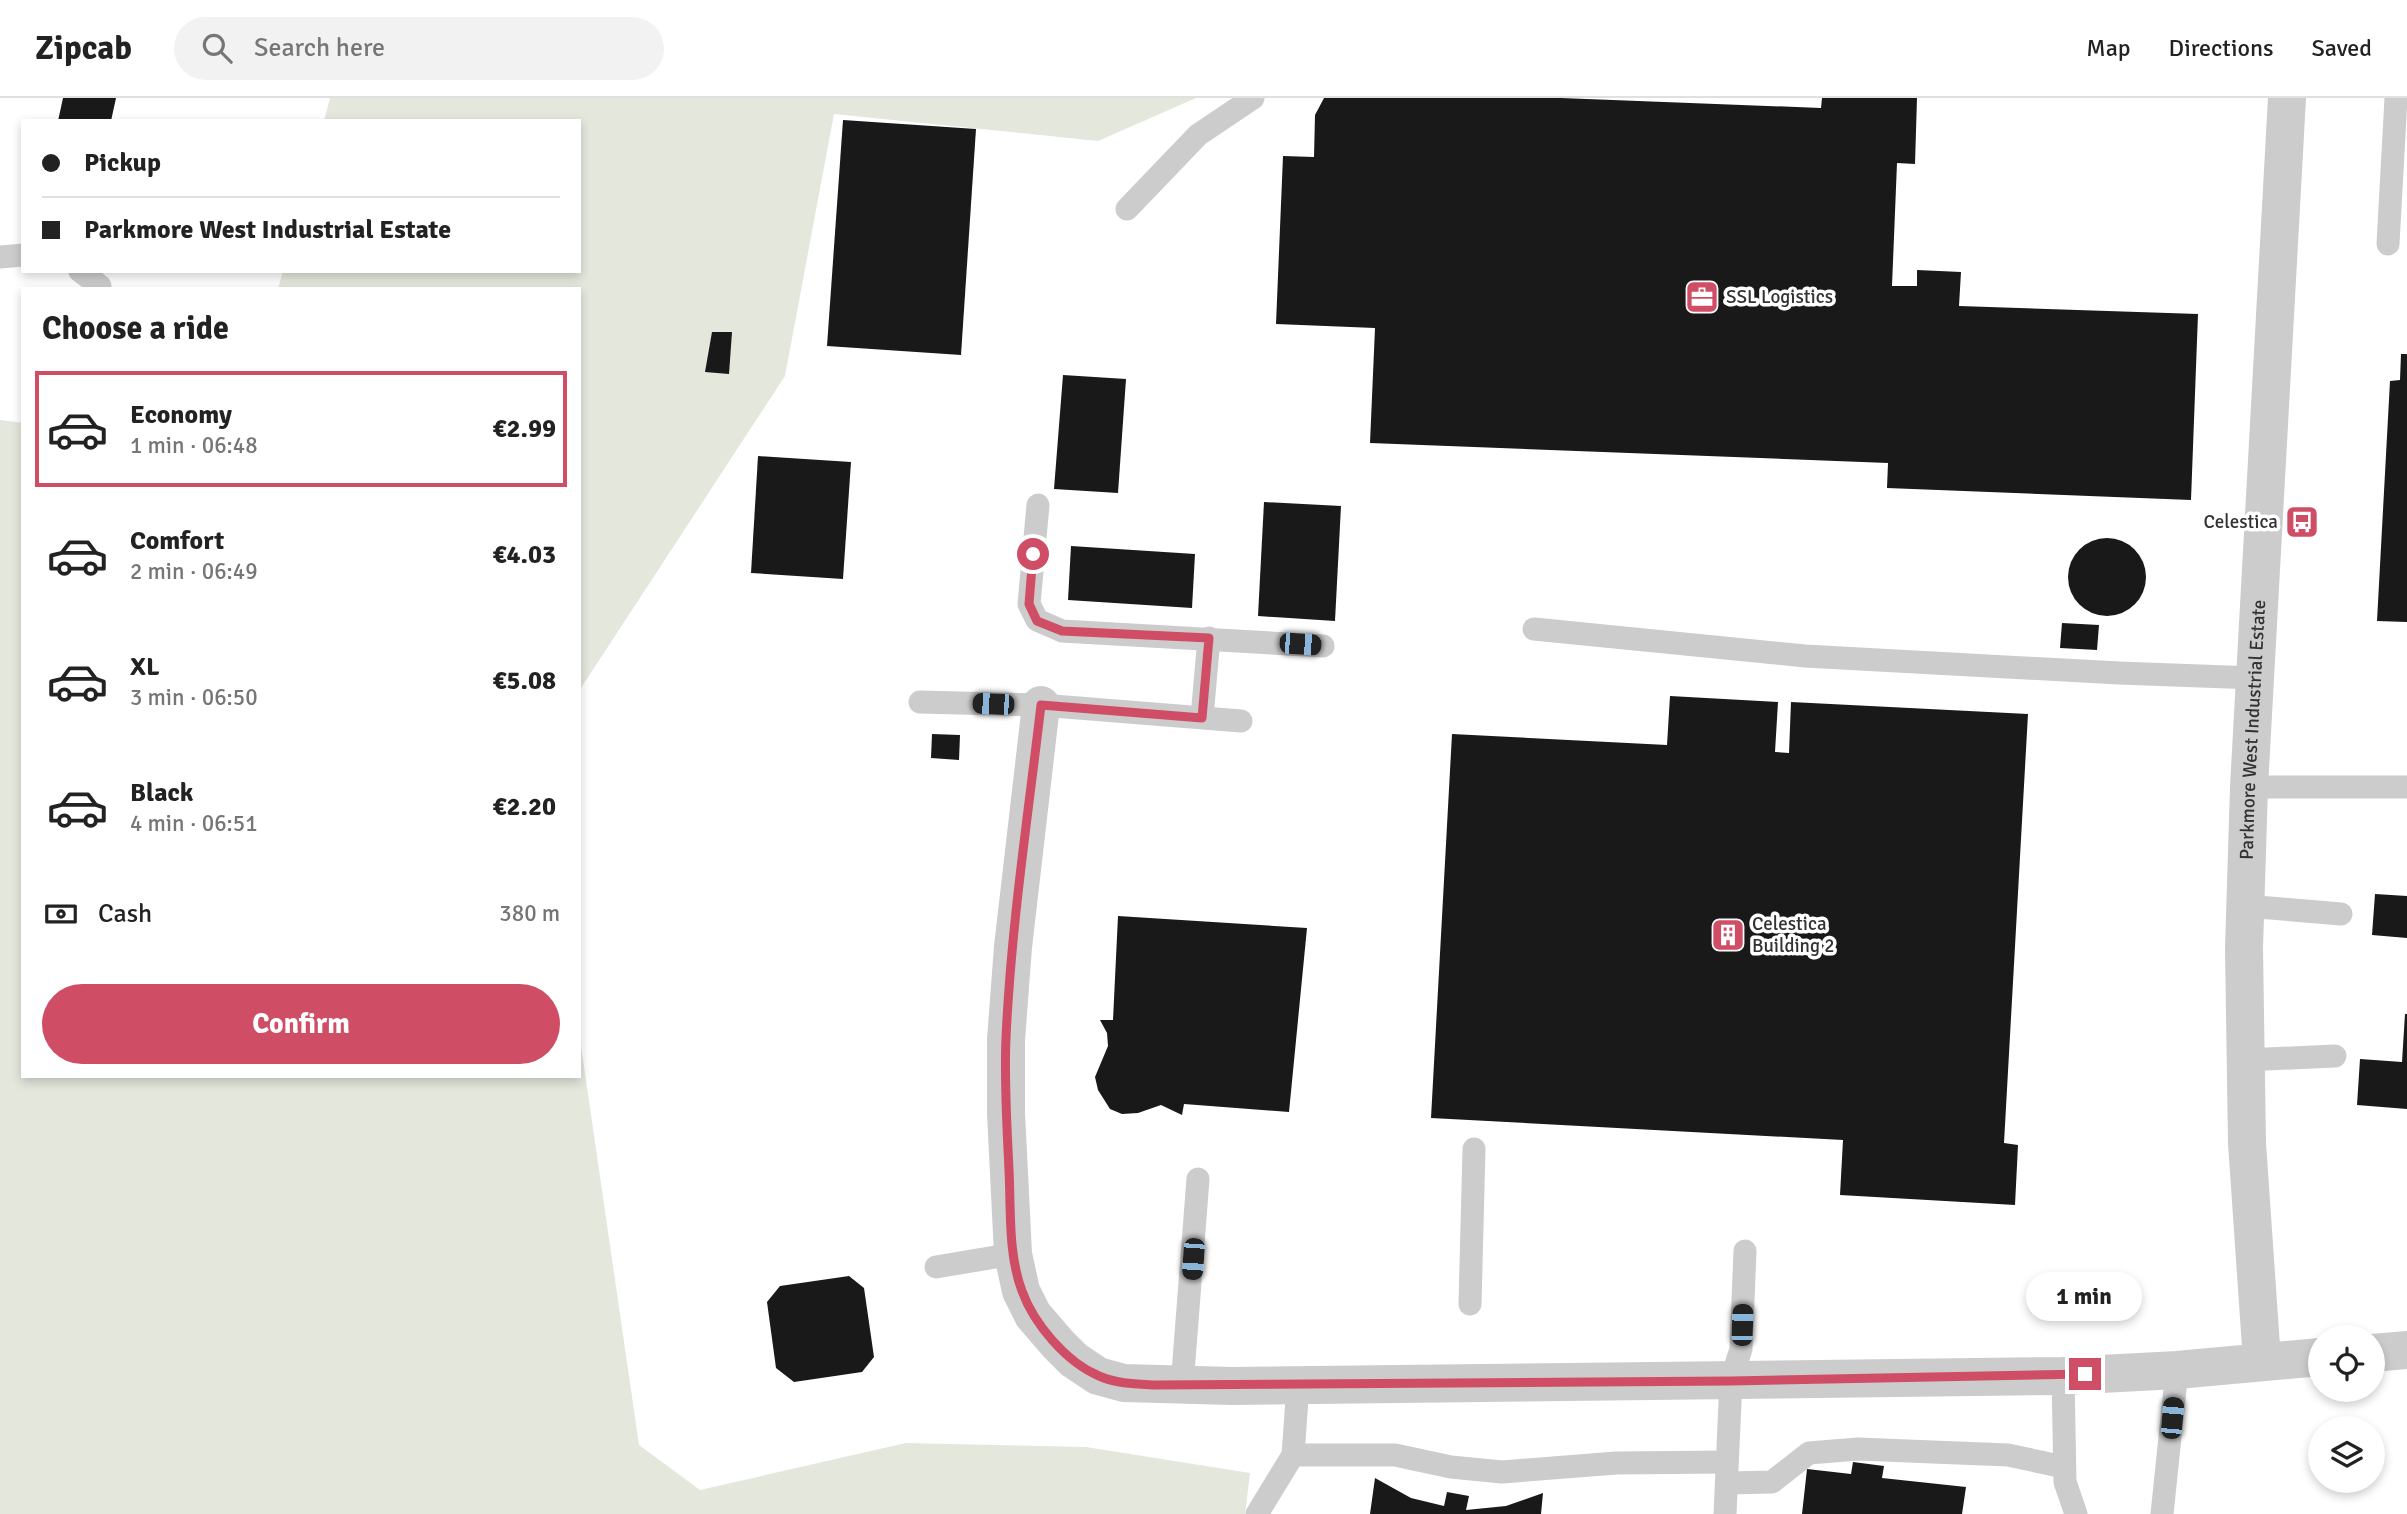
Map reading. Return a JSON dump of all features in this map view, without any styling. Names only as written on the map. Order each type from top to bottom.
[{"type":"street","name":"Parkmore West Industrial Estate","points":[[2262,1361],[2246,1143],[2244,948],[2249,787],[2287,98]]},
{"type":"street","points":[[1041,705],[1013,947],[1006,1040],[1006,1113],[1013,1254],[1021,1291],[1033,1315],[1074,1360],[1098,1376],[1124,1384],[1182,1386],[1731,1381],[2063,1376],[2177,1370],[2308,1358]]},
{"type":"street","points":[[2385,1352],[2407,1350]]},
{"type":"lane","points":[[1127,209],[1198,135],[1252,98]]},
{"type":"lane","points":[[2388,244],[2396,98]]},
{"type":"lane","points":[[0,257],[21,255]]},
{"type":"lane","points":[[83,273],[100,287]]},
{"type":"lane","points":[[1038,505],[1029,604],[1037,621],[1062,631],[1323,646]]},
{"type":"lane","points":[[1534,629],[1805,656],[2255,678]]},
{"type":"lane","points":[[1202,718],[1209,638]]},
{"type":"lane","points":[[920,702],[1041,705],[1241,721]]},
{"type":"lane","points":[[2249,787],[2407,787]]},
{"type":"lane","points":[[2246,906],[2341,914]]},
{"type":"lane","points":[[2245,1060],[2335,1056]]},
{"type":"lane","points":[[1470,1304],[1474,1149]]},
{"type":"lane","points":[[1182,1386],[1198,1179]]},
{"type":"lane","points":[[1725,1514],[1731,1381],[1741,1349],[1745,1251]]},
{"type":"lane","points":[[936,1267],[1013,1254]]},
{"type":"lane","points":[[2162,1514],[2177,1370]]},
{"type":"lane","points":[[2063,1376],[2065,1482],[2076,1514]]},
{"type":"lane","points":[[1257,1514],[1293,1455],[1298,1385]]},
{"type":"lane","points":[[1293,1455],[1395,1455],[1451,1467],[1502,1472],[1616,1464],[1727,1473],[1772,1482],[1809,1453],[1858,1449],[2008,1455],[2064,1467]]},
{"type":"shaded area","points":[[330,98],[1196,98],[1098,141],[834,114],[785,376],[581,688],[581,287],[279,287],[282,273],[581,273],[581,119],[325,119]]},
{"type":"shaded area","points":[[0,420],[21,423],[21,1078],[581,1078],[581,1046],[639,1445],[700,1490],[906,1443],[1086,1447],[1250,1473],[1245,1514],[0,1514]]},
{"type":"building","points":[[63,98],[116,98],[111,119],[58,119]]},
{"type":"building","points":[[1324,98],[1561,98],[1821,108],[1822,98],[1917,98],[1915,164],[1897,163],[1892,286],[1917,286],[1917,270],[1961,272],[1959,306],[2198,314],[2191,500],[1887,488],[1888,463],[1370,443],[1375,328],[1276,324],[1283,156],[1314,157],[1315,115]]},
{"type":"building","points":[[843,120],[976,129],[961,355],[827,346]]},
{"type":"building","points":[[712,332],[732,332],[729,374],[705,372]]},
{"type":"building","points":[[2401,354],[2407,354],[2407,622],[2377,621],[2390,381],[2400,380]]},
{"type":"building","points":[[1063,375],[1126,379],[1118,493],[1054,489]]},
{"type":"building","points":[[758,456],[851,462],[843,579],[751,573]]},
{"type":"building","points":[[1264,502],[1341,506],[1335,621],[1258,616]]},
{"type":"building","points":[[2099,538],[2115,538],[2129,544],[2140,555],[2146,569],[2146,585],[2140,599],[2129,610],[2115,616],[2099,616],[2085,610],[2074,599],[2068,585],[2068,569],[2074,555],[2085,544]]},
{"type":"building","points":[[1071,546],[1195,554],[1192,608],[1068,600]]},
{"type":"building","points":[[2062,623],[2099,625],[2097,650],[2060,648]]},
{"type":"building","name":"Celestica Building 2","points":[[1670,696],[1778,702],[1775,752],[1789,753],[1791,702],[2028,714],[2004,1143],[2018,1145],[2015,1205],[1840,1195],[1843,1140],[1431,1118],[1452,734],[1667,745]]},
{"type":"building","points":[[932,734],[960,735],[959,760],[931,758]]},
{"type":"building","points":[[2375,894],[2407,896],[2407,938],[2372,935]]},
{"type":"building","points":[[1118,916],[1307,928],[1289,1112],[1184,1104],[1182,1115],[1161,1105],[1138,1113],[1122,1114],[1110,1109],[1098,1090],[1095,1077],[1108,1046],[1107,1033],[1100,1020],[1113,1020]]},
{"type":"building","points":[[2405,1014],[2407,1109],[2357,1105],[2360,1059],[2402,1062]]},
{"type":"building","points":[[849,1276],[864,1288],[874,1357],[862,1372],[794,1382],[776,1368],[767,1302],[780,1286]]},
{"type":"building","points":[[1853,1462],[1884,1466],[1882,1478],[1966,1487],[1962,1514],[1802,1514],[1807,1469],[1851,1474]]},
{"type":"building","points":[[1375,1478],[1411,1498],[1444,1506],[1447,1492],[1469,1496],[1466,1510],[1506,1506],[1543,1493],[1541,1514],[1370,1514]]},
{"type":"place","name":"SSL Logistics","points":[[1702,297]]},
{"type":"place","name":"Celestica","points":[[2302,522]]},
{"type":"place","name":"Celestica Building 2","points":[[1728,935]]},
{"type":"route","points":[[1033,554],[1029,604],[1037,621],[1062,631],[1209,638],[1202,718],[1041,705],[1013,947],[1006,1040],[1006,1113],[1013,1254],[1021,1291],[1033,1315],[1074,1360],[1098,1376],[1124,1384],[1156,1385],[1731,1381],[2085,1374]]}]
